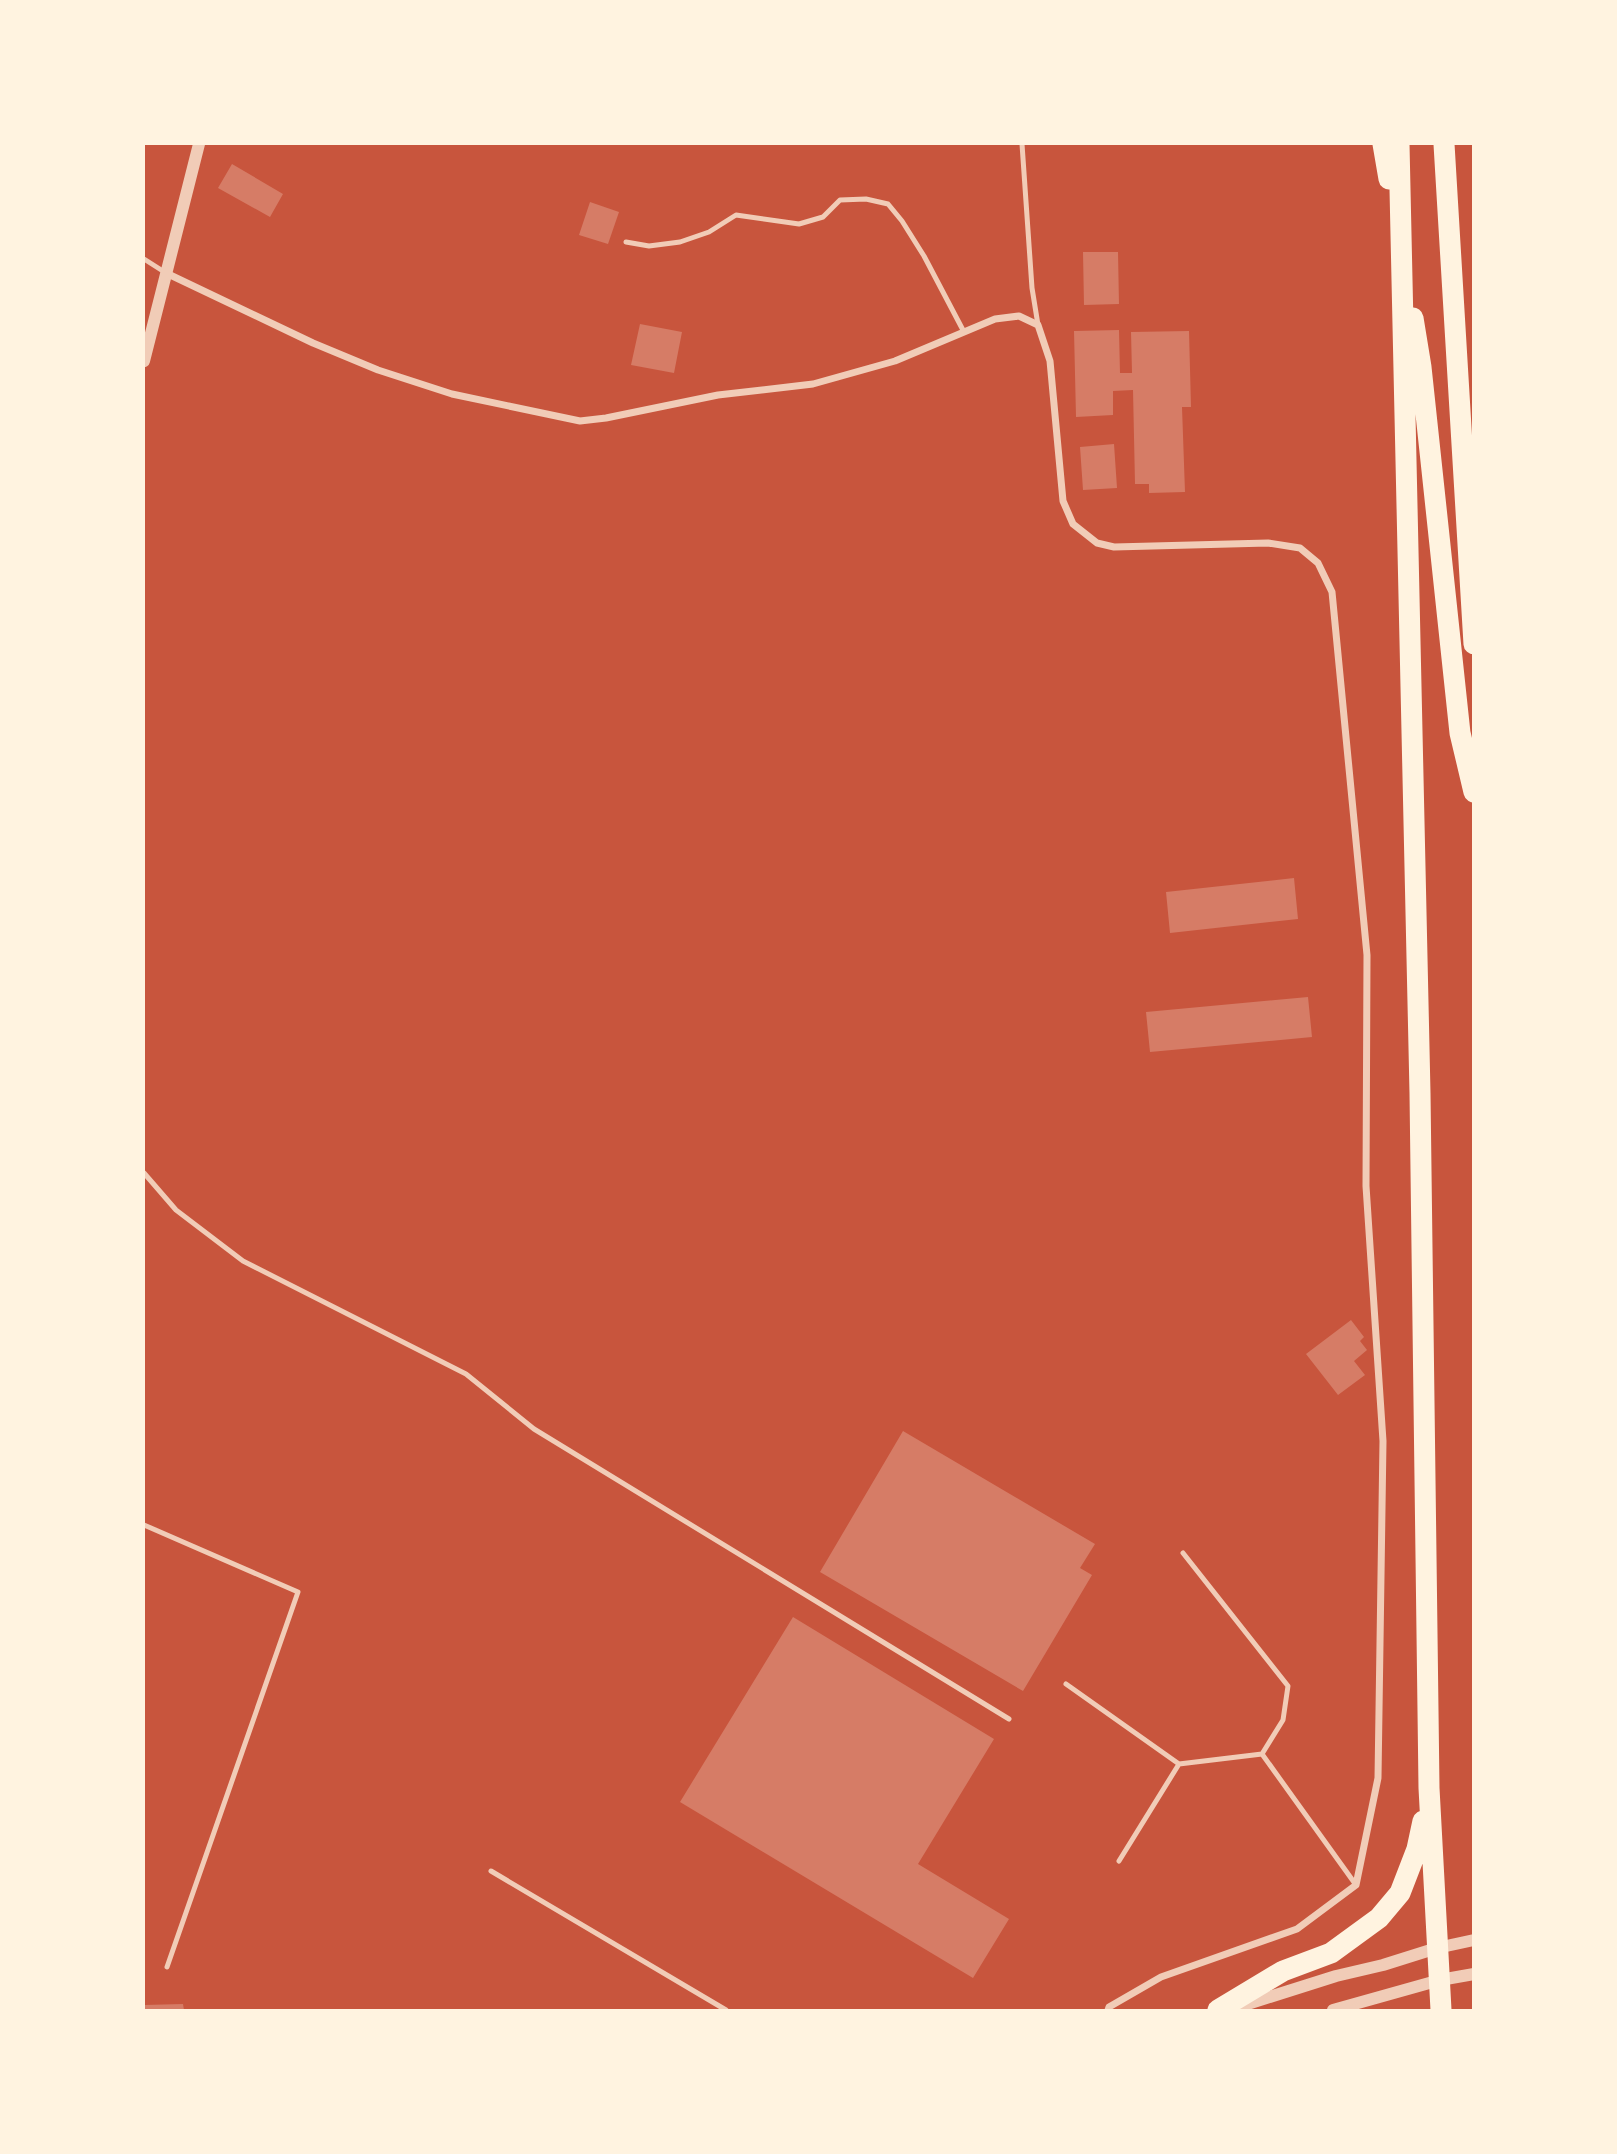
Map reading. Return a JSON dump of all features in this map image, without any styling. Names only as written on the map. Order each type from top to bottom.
[{"type":"highway","points":[[1382,144],[1421,367],[1460,733],[1474,792]]},
{"type":"highway","points":[[1399,144],[1420,1093],[1429,1788],[1441,2011]]},
{"type":"highway","points":[[1444,144],[1474,644]]},
{"type":"highway","points":[[1218,2011],[1283,1971],[1331,1953],[1379,1918],[1401,1893],[1417,1849],[1429,1788]]},
{"type":"street","points":[[144,361],[199,144]]},
{"type":"street","points":[[166,273],[313,343],[378,370],[452,394],[580,421],[718,396],[813,384],[895,361],[995,319],[1020,316],[1038,325],[1050,361],[1063,501],[1073,524],[1097,543],[1114,547],[1268,543],[1300,548],[1318,563],[1332,592],[1367,955],[1366,1186],[1383,1441],[1378,1778],[1356,1885],[1297,1929],[1161,1977],[1109,2007],[1108,2011]]},
{"type":"street","points":[[1227,2011],[1336,1976],[1474,1940]]},
{"type":"street","points":[[1332,2011],[1474,1973]]},
{"type":"lane","points":[[1022,144],[1032,288],[1038,325]]},
{"type":"lane","points":[[626,242],[649,246],[680,242],[709,232],[736,215],[799,224],[823,217],[840,200],[866,199],[888,204],[924,256],[964,332]]},
{"type":"lane","points":[[144,259],[166,273]]},
{"type":"lane","points":[[144,1173],[176,1210],[243,1261],[466,1374],[534,1430],[1009,1719]]},
{"type":"lane","points":[[144,1525],[298,1592],[167,1967]]},
{"type":"lane","points":[[1183,1553],[1288,1686],[1283,1720],[1262,1754]]},
{"type":"lane","points":[[1066,1684],[1179,1764],[1262,1754]]},
{"type":"lane","points":[[1262,1754],[1356,1885]]},
{"type":"lane","points":[[1119,1861],[1179,1764]]},
{"type":"lane","points":[[491,1871],[726,2011]]},
{"type":"building","points":[[232,164],[283,194],[270,217],[218,188]]},
{"type":"building","points":[[590,202],[619,212],[608,244],[579,235]]},
{"type":"building","points":[[1083,252],[1118,252],[1119,304],[1084,305]]},
{"type":"building","points":[[640,324],[682,332],[674,373],[631,365]]},
{"type":"building","points":[[1119,330],[1120,373],[1132,373],[1131,332],[1189,331],[1191,407],[1182,407],[1185,492],[1149,493],[1149,484],[1135,484],[1133,390],[1113,391],[1113,415],[1076,417],[1074,331]]},
{"type":"building","points":[[1114,444],[1117,488],[1083,490],[1080,447]]},
{"type":"building","points":[[1294,878],[1298,919],[1170,933],[1166,892]]},
{"type":"building","points":[[1308,997],[1312,1037],[1150,1052],[1146,1012]]},
{"type":"building","points":[[1351,1320],[1364,1337],[1360,1341],[1367,1350],[1354,1361],[1365,1375],[1338,1395],[1306,1354]]},
{"type":"building","points":[[903,1431],[1095,1544],[1080,1568],[1092,1575],[1023,1691],[820,1572]]},
{"type":"building","points":[[793,1617],[994,1739],[918,1864],[1009,1919],[973,1978],[680,1802]]},
{"type":"building","points":[[183,2004],[184,2010],[144,2010],[144,2005]]}]
